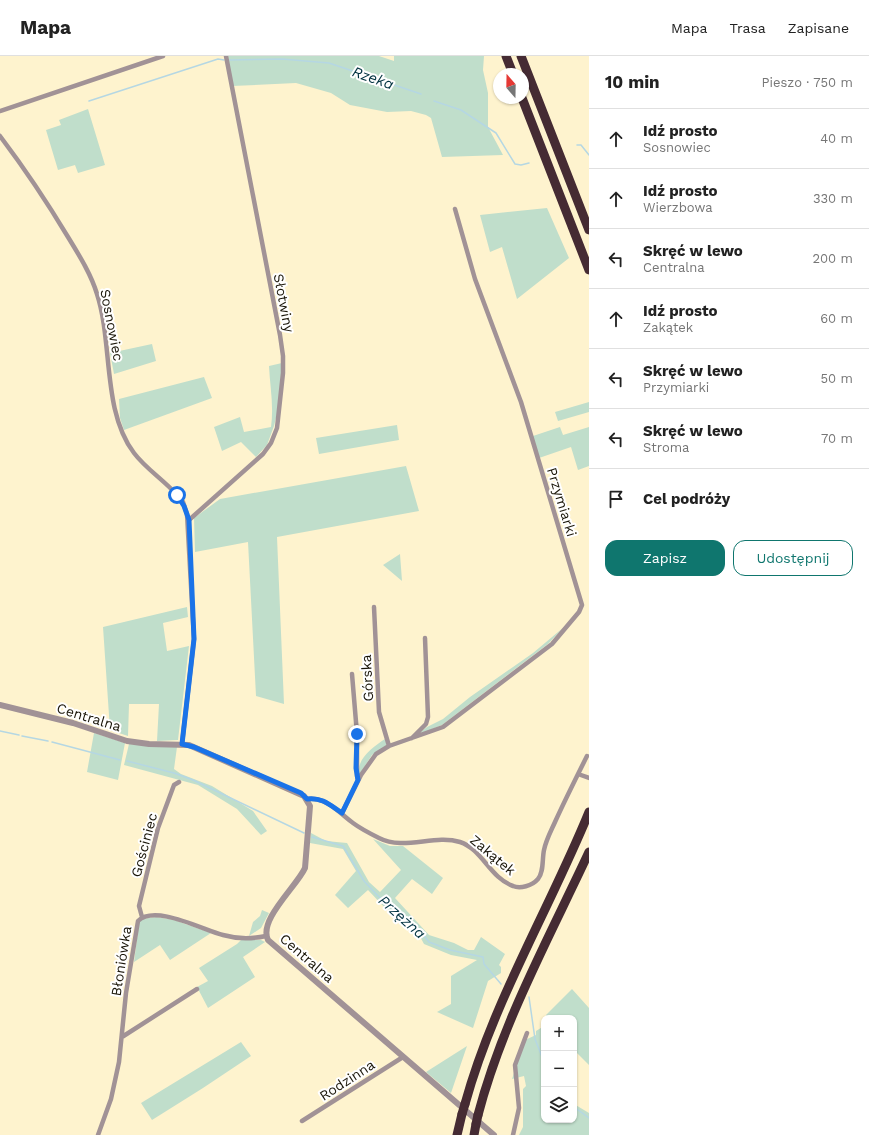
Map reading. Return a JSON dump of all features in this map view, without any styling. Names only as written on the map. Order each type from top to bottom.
[{"type":"highway","points":[[506,56],[511,68]]},
{"type":"highway","points":[[521,56],[589,230]]},
{"type":"highway","points":[[524,104],[589,270]]},
{"type":"highway","points":[[457,1135],[474,1072],[496,1014],[572,855],[589,812]]},
{"type":"highway","points":[[474,1135],[485,1085],[507,1026],[589,852]]},
{"type":"street","points":[[0,111],[163,56]]},
{"type":"street","name":"Słotwiny","points":[[189,520],[268,448],[277,428],[283,373],[283,356],[280,335],[226,56]]},
{"type":"street","name":"Sosnowiec","points":[[0,136],[41,192],[82,261],[94,287],[103,319],[113,394],[121,431],[133,452],[183,502],[189,520],[194,639],[182,744]]},
{"type":"street","name":"Przymiarki","points":[[342,813],[358,780],[372,758],[389,746],[443,727],[552,644],[579,612],[582,605],[521,405],[475,279],[455,209]]},
{"type":"street","name":"Górska","points":[[374,607],[379,712],[389,746]]},
{"type":"street","points":[[412,738],[426,724],[428,717],[425,638]]},
{"type":"street","points":[[352,674],[357,734],[356,776],[358,780]]},
{"type":"street","name":"Centralna","points":[[0,705],[73,723],[127,741],[149,744],[182,744],[194,747],[294,790],[307,799],[310,806],[305,868],[301,876],[272,914],[266,927],[266,936],[271,943],[494,1135]]},
{"type":"street","name":"Zakątek","points":[[307,799],[322,800],[342,813],[354,824],[385,841],[404,843],[448,840],[465,844],[500,879],[513,886],[526,886],[538,879],[542,870],[544,848],[587,756]]},
{"type":"street","points":[[578,774],[589,778]]},
{"type":"street","name":"Gościniec","points":[[142,917],[139,906],[158,828],[171,791],[174,785],[179,782]]},
{"type":"street","name":"Błoniówka","points":[[98,1135],[111,1099],[119,1062],[126,993],[136,929],[142,917],[148,915],[177,920],[223,935],[246,938],[266,936]]},
{"type":"street","points":[[122,1037],[197,990]]},
{"type":"street","points":[[513,1135],[519,1108],[515,1065],[527,1033]]},
{"type":"street","name":"Rodzinna","points":[[302,1122],[403,1057]]},
{"type":"green space","points":[[228,56],[379,56],[394,61],[394,56],[484,56],[483,70],[488,93],[488,127],[503,155],[442,157],[431,118],[411,111],[387,112],[350,105],[331,93],[296,83],[232,86]]},
{"type":"green space","points":[[88,109],[105,165],[78,173],[75,165],[58,170],[46,130],[61,125],[59,120]]},
{"type":"green space","points":[[547,208],[569,258],[517,299],[502,247],[490,252],[480,215]]},
{"type":"green space","points":[[152,344],[156,361],[114,374],[110,353]]},
{"type":"green space","points":[[282,363],[278,410],[267,445],[256,457],[241,442],[222,451],[214,427],[240,417],[244,432],[271,427],[272,404],[269,366]]},
{"type":"green space","points":[[204,377],[212,398],[124,430],[120,418],[119,399]]},
{"type":"green space","points":[[589,402],[589,412],[558,421],[555,412]]},
{"type":"green space","points":[[397,425],[399,440],[319,454],[316,438]]},
{"type":"green space","points":[[560,427],[563,435],[589,427],[589,466],[578,470],[571,447],[539,458],[533,436]]},
{"type":"green space","points":[[406,466],[419,511],[277,537],[284,704],[256,696],[248,542],[195,552],[194,518],[220,499]]},
{"type":"green space","points":[[400,554],[402,581],[383,565]]},
{"type":"green space","points":[[187,607],[188,617],[163,623],[167,651],[189,646],[178,740],[157,741],[159,704],[129,704],[128,736],[110,730],[103,627]]},
{"type":"green space","points":[[564,627],[548,644],[442,725],[415,736],[427,727],[443,719],[470,697],[533,653]]},
{"type":"green space","points":[[94,733],[125,743],[118,780],[87,772]]},
{"type":"green space","points":[[385,739],[387,745],[372,755],[359,775],[360,764],[366,754]]},
{"type":"green space","points":[[129,744],[177,747],[174,769],[181,774],[212,786],[253,811],[267,831],[261,835],[237,809],[198,785],[124,765]]},
{"type":"green space","points":[[311,833],[326,841],[347,843],[369,882],[380,892],[401,870],[373,839],[390,846],[403,846],[443,878],[432,894],[412,879],[395,898],[429,935],[454,943],[468,950],[474,950],[481,937],[505,954],[499,965],[501,967],[501,973],[488,981],[473,1028],[437,1012],[451,1004],[451,976],[477,960],[451,955],[424,944],[416,929],[403,922],[385,908],[368,890],[348,908],[335,895],[356,871],[343,849],[310,843]]},
{"type":"green space","points":[[262,910],[269,913],[261,928],[249,936],[253,922],[260,916]]},
{"type":"green space","points":[[156,917],[174,920],[211,933],[170,960],[160,945],[134,962],[139,923],[142,919]]},
{"type":"green space","points":[[242,939],[261,940],[265,942],[243,957],[255,977],[208,1008],[197,987],[208,981],[199,968],[237,944]]},
{"type":"green space","points":[[572,989],[589,1008],[589,1065],[577,1053],[577,1015],[546,1015]]},
{"type":"green space","points":[[541,1028],[541,1123],[577,1123],[577,1106],[589,1113],[589,1135],[519,1135],[523,1127],[523,1089],[526,1086],[524,1076],[512,1079],[525,1040],[536,1035],[536,1031]]},
{"type":"green space","points":[[241,1042],[251,1056],[152,1120],[141,1103]]},
{"type":"green space","points":[[467,1046],[451,1093],[426,1072]]},
{"type":"waterway","name":"Rzeka","points":[[89,101],[218,59],[224,60]]},
{"type":"waterway","name":"Rzeka","points":[[230,60],[282,59],[329,63],[421,94]]},
{"type":"waterway","name":"Rzeka","points":[[434,101],[461,110],[496,133],[515,164],[521,165],[529,163]]},
{"type":"waterway","name":"Rzeka","points":[[577,145],[581,145],[589,155]]},
{"type":"waterway","name":"Przężna","points":[[0,731],[19,735]]},
{"type":"waterway","name":"Przężna","points":[[22,736],[48,741]]},
{"type":"waterway","name":"Przężna","points":[[52,742],[120,760]]},
{"type":"waterway","name":"Przężna","points":[[127,761],[174,773],[193,780],[304,833]]},
{"type":"waterway","name":"Przężna","points":[[312,837],[343,846],[364,881],[378,896],[421,932],[429,942],[450,950],[483,957],[484,964],[501,984]]},
{"type":"waterway","name":"Przężna","points":[[529,997],[535,1039],[541,1054]]},
{"type":"waterway","name":"Przężna","points":[[577,1109],[589,1118]]},
{"type":"route","points":[[177,495],[183,502],[189,520],[194,639],[182,744],[194,747],[301,793],[307,799],[312,798],[326,802],[342,813],[358,780],[356,776],[357,734]]}]
